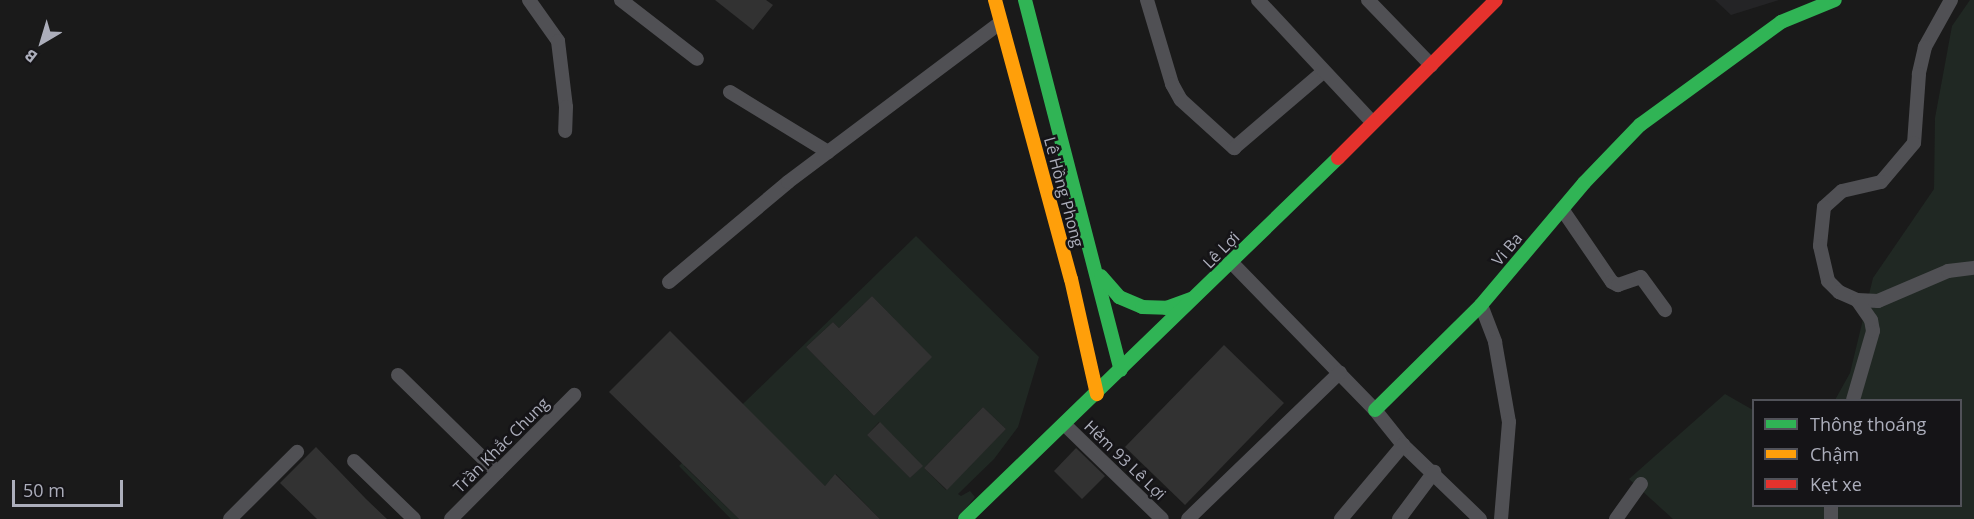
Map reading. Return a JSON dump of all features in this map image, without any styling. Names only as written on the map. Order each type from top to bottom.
[{"type":"main road","points":[[996,4],[1024,0]]},
{"type":"main road","name":"Lê Hồng Phong","points":[[1024,0],[1098,270],[1121,370]]},
{"type":"main road","name":"Lê Lợi","points":[[965,519],[1232,263],[1496,0]]},
{"type":"main road","name":"Vi Ba","points":[[1375,410],[1481,305],[1562,209],[1640,125],[1781,22],[1834,0]]},
{"type":"main road","name":"Lê Hồng Phong","points":[[996,4],[1078,311],[1096,393]]},
{"type":"main road","points":[[1098,270],[1119,297],[1147,308],[1179,305],[1202,292]]},
{"type":"main road","points":[[1078,311],[1106,307]]},
{"type":"street","points":[[529,0],[558,41],[566,107],[565,131]]},
{"type":"street","points":[[621,0],[697,58]]},
{"type":"street","points":[[1147,0],[1172,84],[1180,100],[1234,148],[1324,71]]},
{"type":"street","points":[[1258,0],[1372,122]]},
{"type":"street","points":[[1368,0],[1431,65]]},
{"type":"street","points":[[1951,0],[1925,47],[1919,74],[1914,143],[1881,182],[1842,191],[1824,207],[1820,246],[1828,280],[1839,292],[1857,300],[1878,301],[1948,271],[1974,268]]},
{"type":"street","points":[[669,282],[828,152],[1001,22]]},
{"type":"street","points":[[730,92],[828,152]]},
{"type":"street","points":[[1562,209],[1612,282],[1618,285],[1641,277],[1665,310]]},
{"type":"street","points":[[1232,263],[1340,372],[1403,445],[1434,472],[1480,519]]},
{"type":"street","points":[[1853,399],[1874,331],[1871,320],[1857,300]]},
{"type":"street","points":[[1481,305],[1495,342],[1509,422],[1500,519]]},
{"type":"street","points":[[1188,519],[1340,372]]},
{"type":"street","points":[[398,375],[497,472]]},
{"type":"street","name":"Trần Khắc Chung","points":[[461,516],[497,472],[574,395]]},
{"type":"street","name":"Hẻm 93 Lê Lợi","points":[[1064,424],[1162,519]]},
{"type":"street","points":[[1341,519],[1403,445]]},
{"type":"street","points":[[230,519],[297,452]]},
{"type":"street","points":[[354,461],[414,519]]},
{"type":"street","points":[[1399,519],[1434,472]]},
{"type":"street","points":[[1616,519],[1641,484]]},
{"type":"shaded area","points":[[1715,0],[1779,0],[1731,15]]},
{"type":"shaded area","points":[[1970,0],[1974,0],[1974,519],[1673,519],[1629,479],[1725,394],[1752,409],[1752,507],[1962,507],[1962,399],[1836,399],[1850,373],[1873,278],[1934,189],[1935,118],[1952,26]]},
{"type":"shaded area","points":[[916,236],[1039,357],[1018,427],[994,459],[958,494],[961,496],[970,491],[975,497],[957,519],[880,519],[836,474],[825,486],[744,407],[684,466],[739,519],[731,519],[679,466]],"holes":[[[872,296],[931,357],[874,416],[806,347],[833,322],[839,328]],[[983,407],[1006,429],[946,490],[924,468]],[[879,422],[922,466],[910,478],[867,435]]]},
{"type":"building","points":[[715,0],[766,0],[773,5],[753,30]]},
{"type":"building","points":[[872,296],[932,357],[874,416],[806,347],[833,322],[839,328]]},
{"type":"building","points":[[670,331],[825,486],[835,474],[880,519],[739,519],[609,392]]},
{"type":"building","points":[[1224,345],[1284,403],[1185,505],[1125,447]]},
{"type":"building","points":[[983,407],[1006,429],[947,490],[924,468]]},
{"type":"building","points":[[880,422],[923,466],[910,478],[867,435]]},
{"type":"building","points":[[316,447],[387,519],[317,519],[280,483]]},
{"type":"building","points":[[1076,448],[1105,476],[1082,499],[1054,471]]},
{"type":"traffic: fast","points":[[1025,0],[1121,370]]},
{"type":"traffic: fast","points":[[1375,410],[1481,305],[1584,183],[1640,125],[1781,22],[1835,0]]},
{"type":"traffic: fast","points":[[965,519],[1338,158]]},
{"type":"traffic: fast","points":[[1101,276],[1119,297],[1142,307],[1166,308],[1191,299]]},
{"type":"traffic: slow","points":[[995,0],[1071,279],[1097,394]]},
{"type":"traffic: jam","points":[[1338,158],[1496,0]]}]
